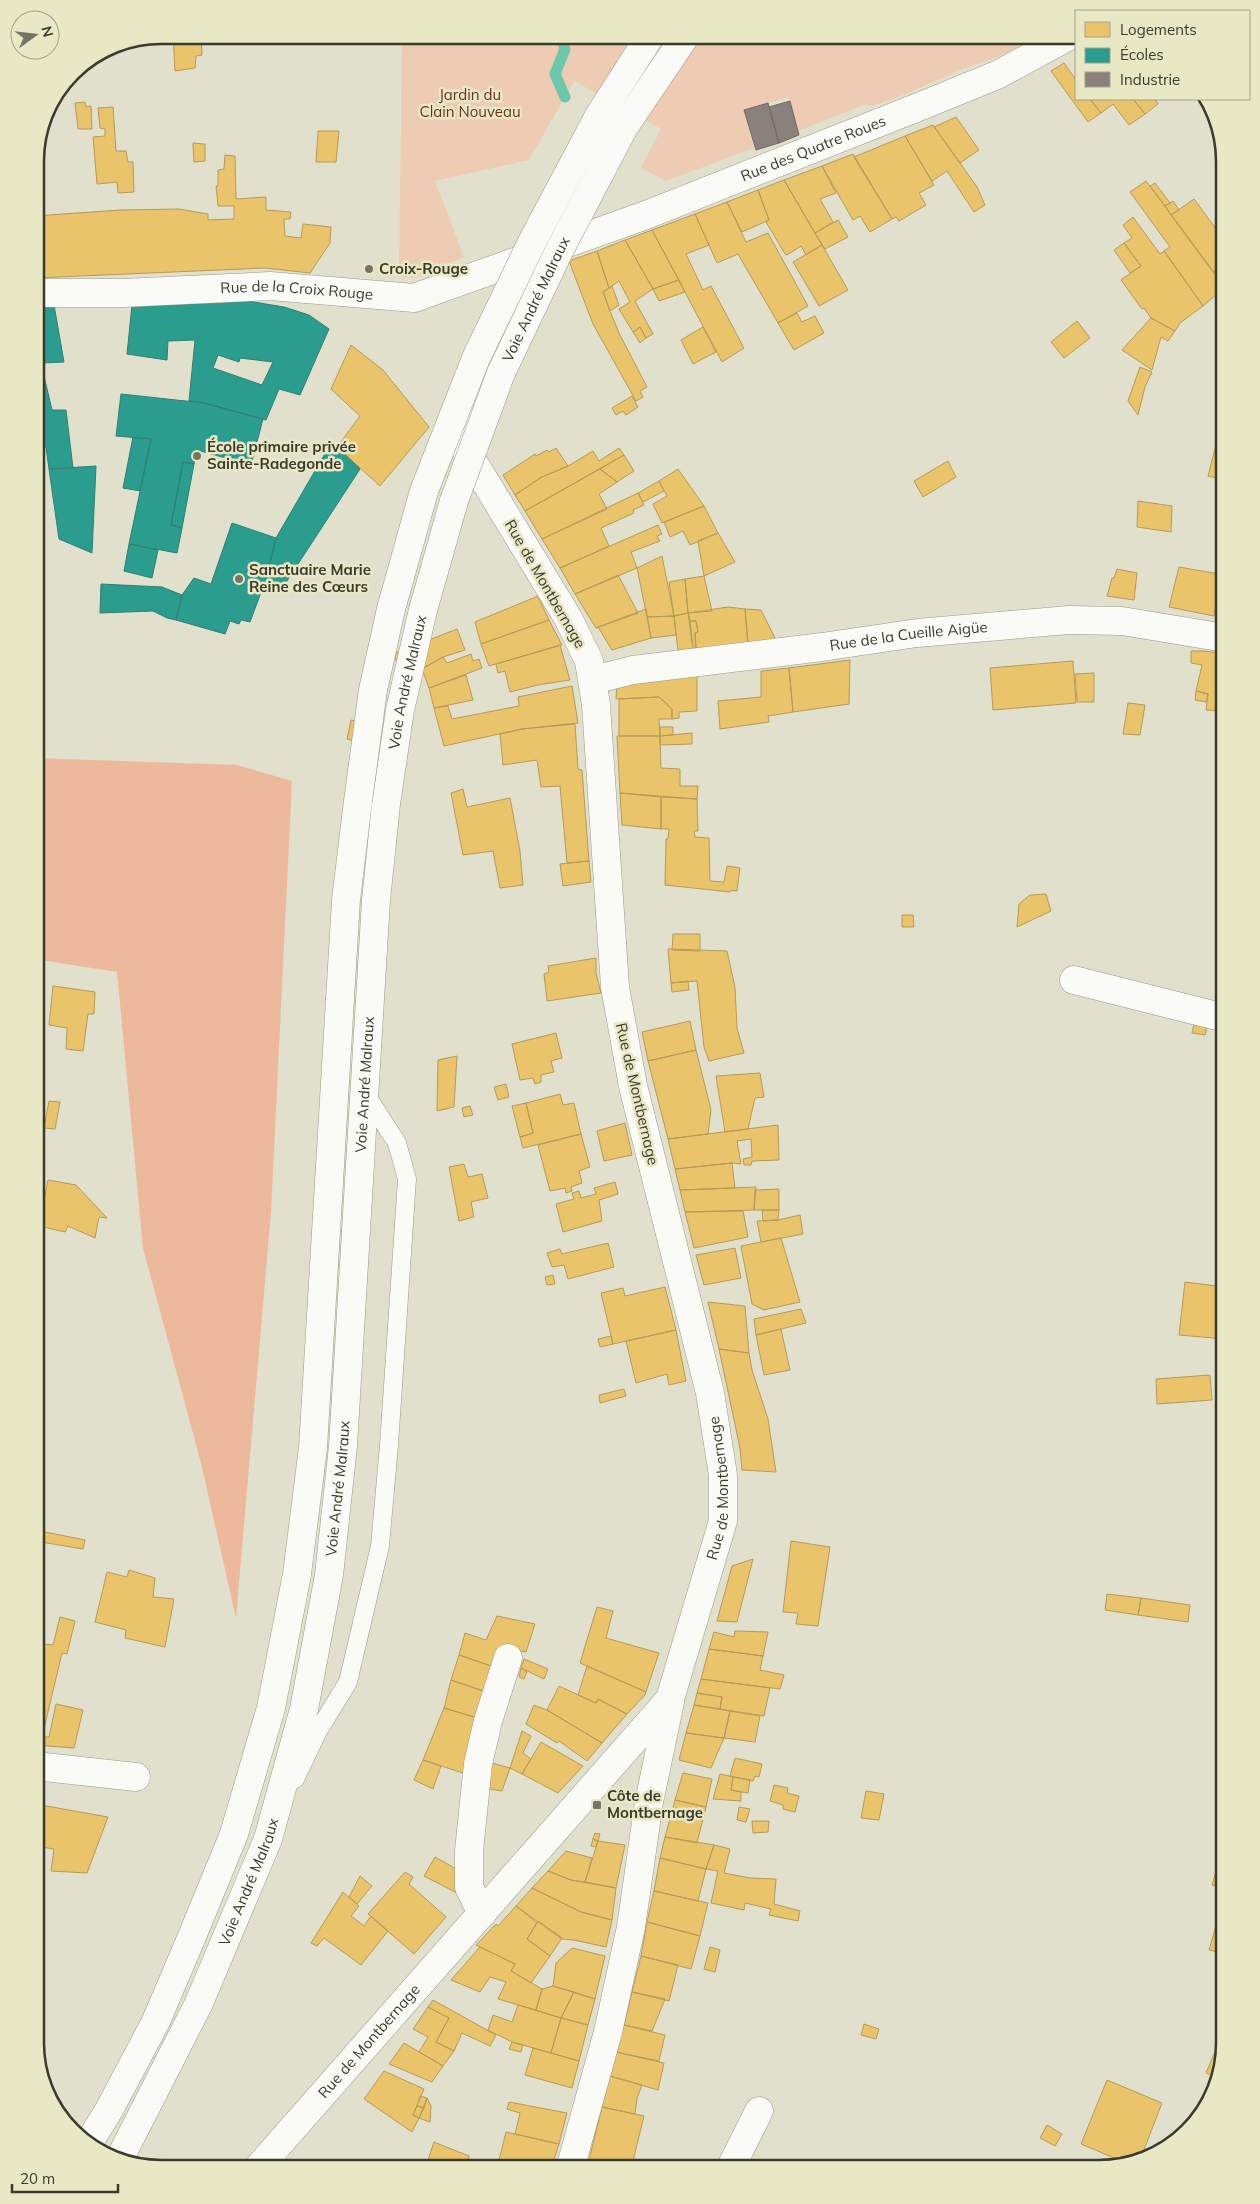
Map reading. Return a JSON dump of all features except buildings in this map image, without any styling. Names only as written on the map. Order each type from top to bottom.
[{"type":"street","name":"Voie André Malraux","points":[[92,2137],[109,2110],[156,2021],[193,1934],[234,1834],[271,1708],[297,1574],[313,1448],[346,900],[373,690],[391,609],[424,492],[476,358],[534,240],[600,114],[645,44]]},
{"type":"street","name":"Voie André Malraux","points":[[122,2154],[199,2003],[268,1839],[304,1709],[329,1575],[343,1446],[363,1091],[376,900],[386,804],[400,710],[423,610],[454,501],[502,372],[559,251],[624,127],[680,44]]},
{"type":"street","name":"Rue des Quatre Roues","points":[[552,250],[646,215],[989,79],[1056,44]]},
{"type":"street","name":"Rue de la Croix Rouge","points":[[44,293],[123,293],[270,286],[414,298],[552,250]]},
{"type":"street","name":"Rue de Montbernage","points":[[265,2160],[670,1700],[723,1521],[723,1475],[710,1393],[633,1086],[615,987],[593,680],[588,661],[568,618],[455,432],[509,339],[552,250]]},
{"type":"street","name":"Rue de la Cueille Aigüe","points":[[593,680],[626,671],[822,647],[917,632],[1070,620],[1122,621],[1216,637]]},
{"type":"street","points":[[1074,980],[1216,1016]]},
{"type":"street","points":[[482,1914],[469,1887],[469,1851],[478,1764],[488,1721],[508,1658]]},
{"type":"street","points":[[572,2160],[608,2032],[631,1927],[649,1802],[670,1700]]},
{"type":"street","points":[[44,1767],[136,1777]]},
{"type":"street","points":[[734,2160],[759,2111]]},
{"type":"lane","points":[[268,1839],[318,1731],[348,1682],[380,1546],[389,1445],[407,1179],[397,1143],[363,1091]]},
{"type":"green space","name":"Jardin du Clain Nouveau","points":[[402,44],[1026,44],[1016,50],[963,69],[908,93],[873,106],[866,104],[798,131],[789,97],[745,110],[754,148],[666,181],[641,168],[661,129],[574,81],[529,160],[435,181],[464,257],[414,278],[399,277]]},
{"type":"shaded area","points":[[44,758],[237,765],[292,781],[271,1212],[236,1618],[201,1463],[143,1248],[117,972],[44,960]]},
{"type":"waterway","points":[[564,44],[565,49],[555,74],[565,97]]},
{"type":"place","name":"Croix-Rouge","points":[[369,269]]},
{"type":"place","name":"École primaire privée Sainte-Radegonde","points":[[197,456]]},
{"type":"place","name":"Sanctuaire Marie Reine des Cœurs","points":[[239,579]]},
{"type":"place","name":"Côte de Montbernage","points":[[597,1805]]}]
